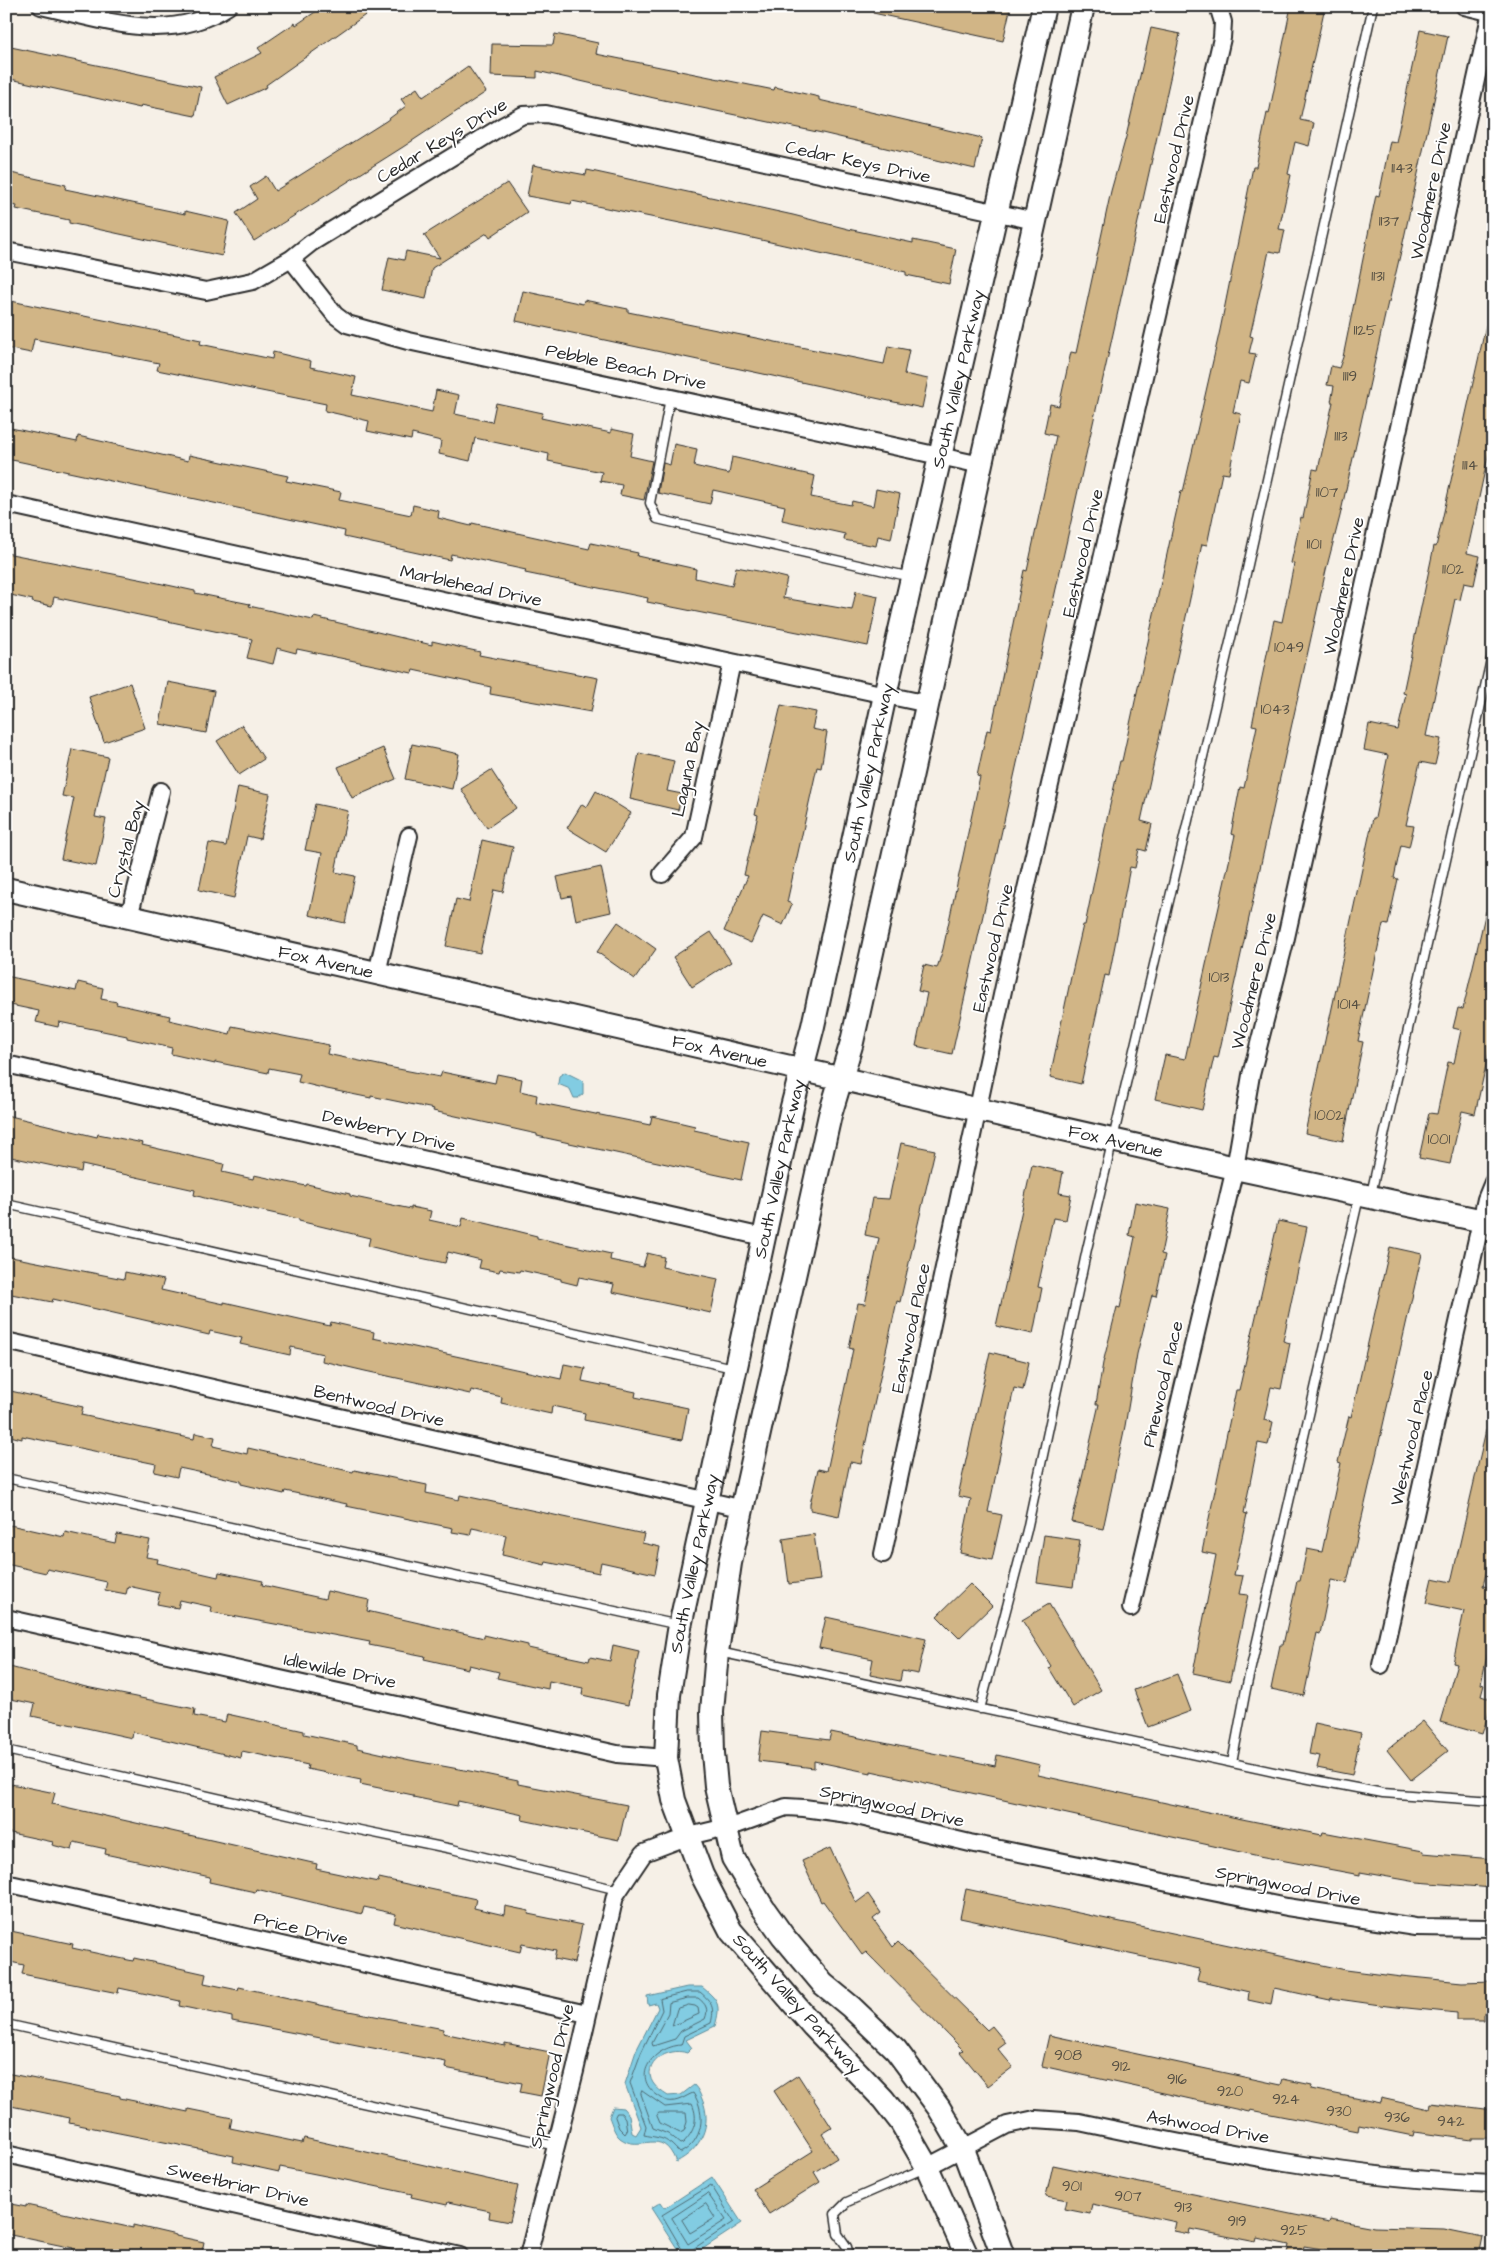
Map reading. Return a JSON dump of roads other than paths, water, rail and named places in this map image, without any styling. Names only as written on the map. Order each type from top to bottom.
[{"type":"main road","name":"South Valley Parkway","points":[[967,2256],[927,2168],[901,2122],[883,2099],[813,2026],[730,1931],[702,1875],[674,1800],[666,1758],[669,1695],[681,1626],[763,1237],[816,1017],[885,695],[1044,6]]},
{"type":"main road","name":"South Valley Parkway","points":[[1004,2256],[963,2149],[939,2108],[896,2050],[851,2007],[822,1984],[783,1936],[733,1858],[716,1786],[712,1712],[717,1652],[730,1562],[744,1509],[828,1124],[852,1042],[1083,6]]},
{"type":"main road","name":"Fox Avenue","points":[[6,889],[1113,1141],[1487,1222]]},
{"type":"street","points":[[41,6],[144,28],[189,25],[228,6]]},
{"type":"street","name":"Eastwood Drive","points":[[978,1110],[1008,967],[1222,38],[1223,22],[1218,6]]},
{"type":"street","points":[[1464,6],[1492,13]]},
{"type":"street","name":"Woodmere Drive","points":[[1235,1168],[1251,1075],[1287,933],[1492,13]]},
{"type":"street","name":"Cedar Keys Drive","points":[[6,251],[206,291],[252,281],[291,259],[311,244],[504,125],[523,115],[546,114],[1035,221]]},
{"type":"street","name":"Pebble Beach Drive","points":[[291,259],[335,315],[347,324],[408,340],[981,465]]},
{"type":"street","name":"Marblehead Drive","points":[[6,504],[928,704]]},
{"type":"street","name":"Laguna Bay","points":[[662,874],[694,836],[732,662]]},
{"type":"street","name":"Crystal Bay","points":[[129,917],[161,791]]},
{"type":"street","points":[[377,973],[409,836]]},
{"type":"street","name":"Dewberry Drive","points":[[6,1064],[763,1237]]},
{"type":"street","name":"Eastwood Place","points":[[883,1554],[978,1110]]},
{"type":"street","name":"Pinewood Place","points":[[1131,1608],[1235,1168]]},
{"type":"street","name":"Westwood Place","points":[[1381,1665],[1487,1222],[1493,1182]]},
{"type":"street","name":"Bentwood Drive","points":[[6,1340],[744,1509]]},
{"type":"street","name":"Idlewilde Drive","points":[[6,1618],[617,1754],[666,1758]]},
{"type":"street","name":"Springwood Drive","points":[[528,2256],[618,1890],[644,1853],[689,1836],[724,1826],[739,1824],[786,1807],[813,1809],[848,1814],[970,1843],[1297,1909],[1415,1927],[1493,1928]]},
{"type":"street","name":"Price Drive","points":[[6,1884],[587,2014]]},
{"type":"street","name":"Ashwood Drive","points":[[927,2168],[1007,2125],[1035,2119],[1070,2121],[1346,2172],[1442,2182],[1493,2184]]},
{"type":"street","name":"Sweetbriar Drive","points":[[6,2154],[460,2256]]},
{"type":"lane","points":[[980,1709],[1027,1530],[1087,1249],[1245,577],[1374,6]]},
{"type":"lane","points":[[670,398],[650,503],[657,519],[912,577]]},
{"type":"lane","points":[[1232,1763],[1246,1689],[1493,651]]},
{"type":"lane","points":[[6,1204],[735,1368]]},
{"type":"lane","points":[[6,1478],[681,1626]]},
{"type":"lane","points":[[717,1652],[1232,1763],[1384,1793],[1493,1801]]},
{"type":"lane","points":[[6,1750],[336,1825],[452,1849],[618,1890]]},
{"type":"lane","points":[[6,2024],[556,2146]]},
{"type":"lane","points":[[849,2256],[838,2234],[835,2214],[847,2202],[927,2168]]},
{"type":"water","points":[[565,1072],[583,1081],[583,1094],[578,1098],[574,1098],[570,1089],[558,1084],[559,1076]]},
{"type":"water","points":[[687,1987],[702,1987],[715,2000],[718,2013],[715,2026],[686,2040],[692,2048],[687,2053],[672,2052],[665,2054],[653,2063],[651,2069],[650,2076],[653,2083],[668,2096],[681,2095],[694,2085],[700,2093],[705,2108],[705,2127],[698,2143],[692,2151],[676,2162],[670,2151],[664,2145],[657,2142],[635,2143],[620,2138],[609,2117],[613,2107],[623,2108],[629,2115],[632,2133],[636,2135],[641,2127],[625,2084],[636,2051],[658,2008],[656,2003],[648,2005],[647,1996]]},
{"type":"water","points":[[712,2177],[742,2223],[692,2256],[682,2256],[651,2208],[661,2202],[665,2208]]}]
